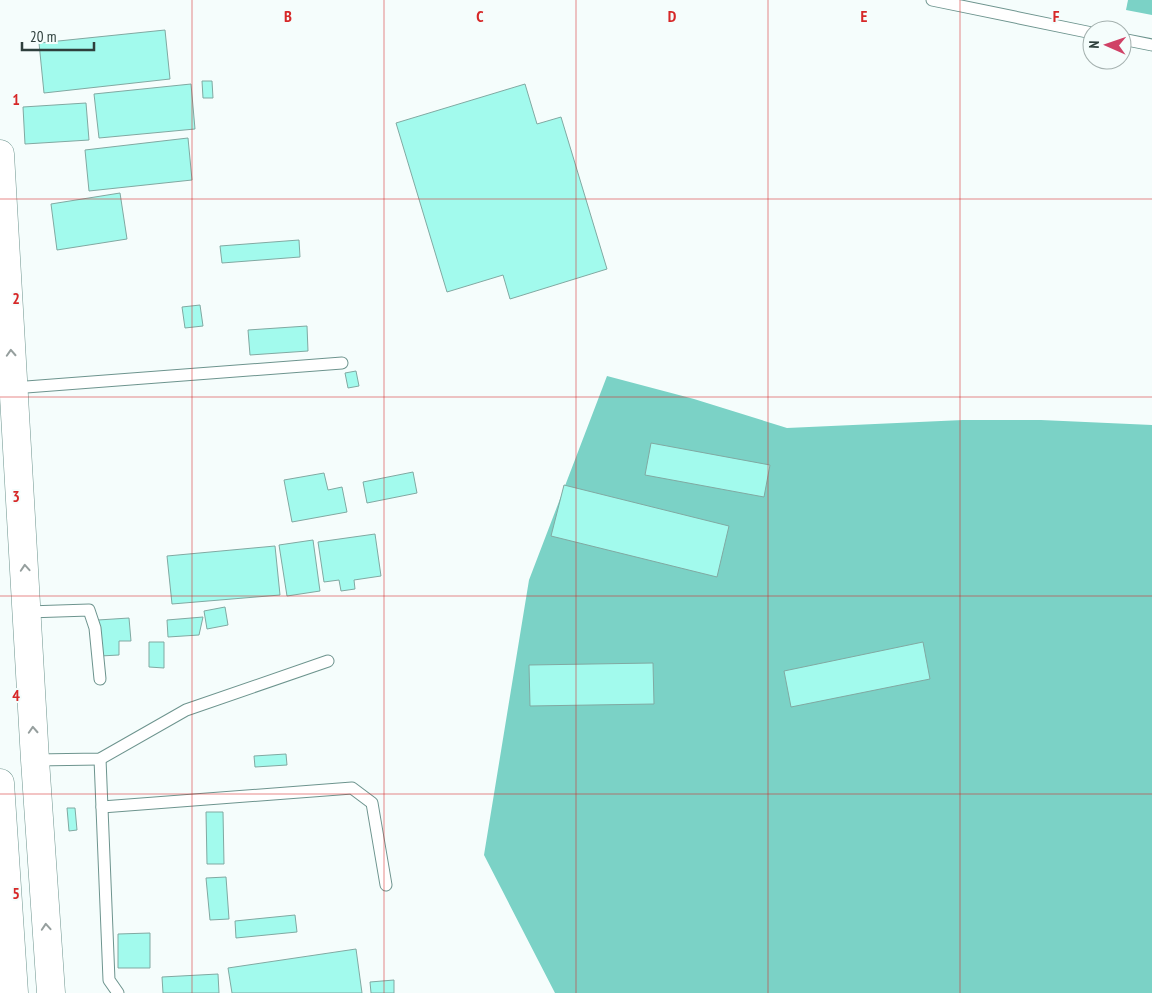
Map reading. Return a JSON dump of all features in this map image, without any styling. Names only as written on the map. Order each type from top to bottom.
[{"type":"main road","points":[[0,154],[28,612],[35,760],[51,993]]},
{"type":"main road","points":[[0,783],[14,993]]},
{"type":"main road","points":[[49,962],[72,993]]},
{"type":"lane","points":[[932,0],[1082,31]]},
{"type":"lane","points":[[1132,41],[1152,45]]},
{"type":"lane","points":[[13,388],[342,363]]},
{"type":"lane","points":[[28,612],[89,610],[95,628],[100,679]]},
{"type":"lane","points":[[35,760],[100,759],[186,710],[328,661]]},
{"type":"lane","points":[[100,759],[109,980],[118,993]]},
{"type":"lane","points":[[102,807],[352,788],[372,803],[386,884]]},
{"type":"shaded area","points":[[1128,0],[1152,0],[1152,15],[1126,10]]},
{"type":"shaded area","points":[[607,376],[694,399],[787,428],[963,420],[1041,420],[1152,425],[1152,993],[555,993],[484,855],[529,580]]},
{"type":"building","points":[[165,30],[170,79],[44,93],[39,43]]},
{"type":"building","points":[[202,81],[212,81],[213,98],[203,98]]},
{"type":"building","points":[[191,84],[195,129],[99,138],[94,94]]},
{"type":"building","points":[[525,84],[537,124],[561,117],[607,269],[510,299],[503,275],[447,292],[396,123]]},
{"type":"building","points":[[86,103],[89,140],[25,144],[23,107]]},
{"type":"building","points":[[188,138],[192,180],[89,191],[85,150]]},
{"type":"building","points":[[120,193],[127,239],[57,250],[51,204]]},
{"type":"building","points":[[299,240],[300,257],[222,263],[220,246]]},
{"type":"building","points":[[200,305],[203,326],[185,328],[182,307]]},
{"type":"building","points":[[307,326],[308,351],[250,355],[248,330]]},
{"type":"building","points":[[356,371],[359,386],[348,388],[345,373]]},
{"type":"building","points":[[651,443],[770,465],[764,497],[645,475]]},
{"type":"building","points":[[413,472],[417,493],[367,503],[363,482]]},
{"type":"building","points":[[324,473],[328,490],[342,487],[347,512],[292,522],[284,480]]},
{"type":"building","points":[[564,485],[729,526],[717,577],[551,536]]},
{"type":"building","points":[[375,534],[381,576],[354,580],[355,589],[341,591],[339,580],[324,582],[318,542]]},
{"type":"building","points":[[313,540],[320,591],[287,596],[279,545]]},
{"type":"building","points":[[275,546],[280,595],[172,604],[167,556]]},
{"type":"building","points":[[225,607],[228,625],[207,629],[204,611]]},
{"type":"building","points":[[203,617],[199,635],[168,637],[167,620]]},
{"type":"building","points":[[129,618],[131,641],[119,641],[119,655],[100,656],[98,620]]},
{"type":"building","points":[[149,642],[164,642],[164,668],[149,667]]},
{"type":"building","points":[[923,642],[930,679],[791,707],[784,671]]},
{"type":"building","points":[[653,663],[654,704],[530,706],[529,665]]},
{"type":"building","points":[[286,754],[287,765],[255,767],[254,756]]},
{"type":"building","points":[[67,808],[75,808],[77,830],[69,831]]},
{"type":"building","points":[[206,812],[223,812],[224,864],[207,864]]},
{"type":"building","points":[[226,877],[229,919],[210,920],[206,878]]},
{"type":"building","points":[[295,915],[297,932],[236,938],[235,921]]},
{"type":"building","points":[[150,933],[150,968],[118,968],[118,934]]},
{"type":"building","points":[[356,949],[362,993],[232,993],[228,968]]},
{"type":"building","points":[[218,974],[219,993],[163,993],[162,977]]},
{"type":"building","points":[[394,980],[394,993],[371,993],[370,982]]}]
